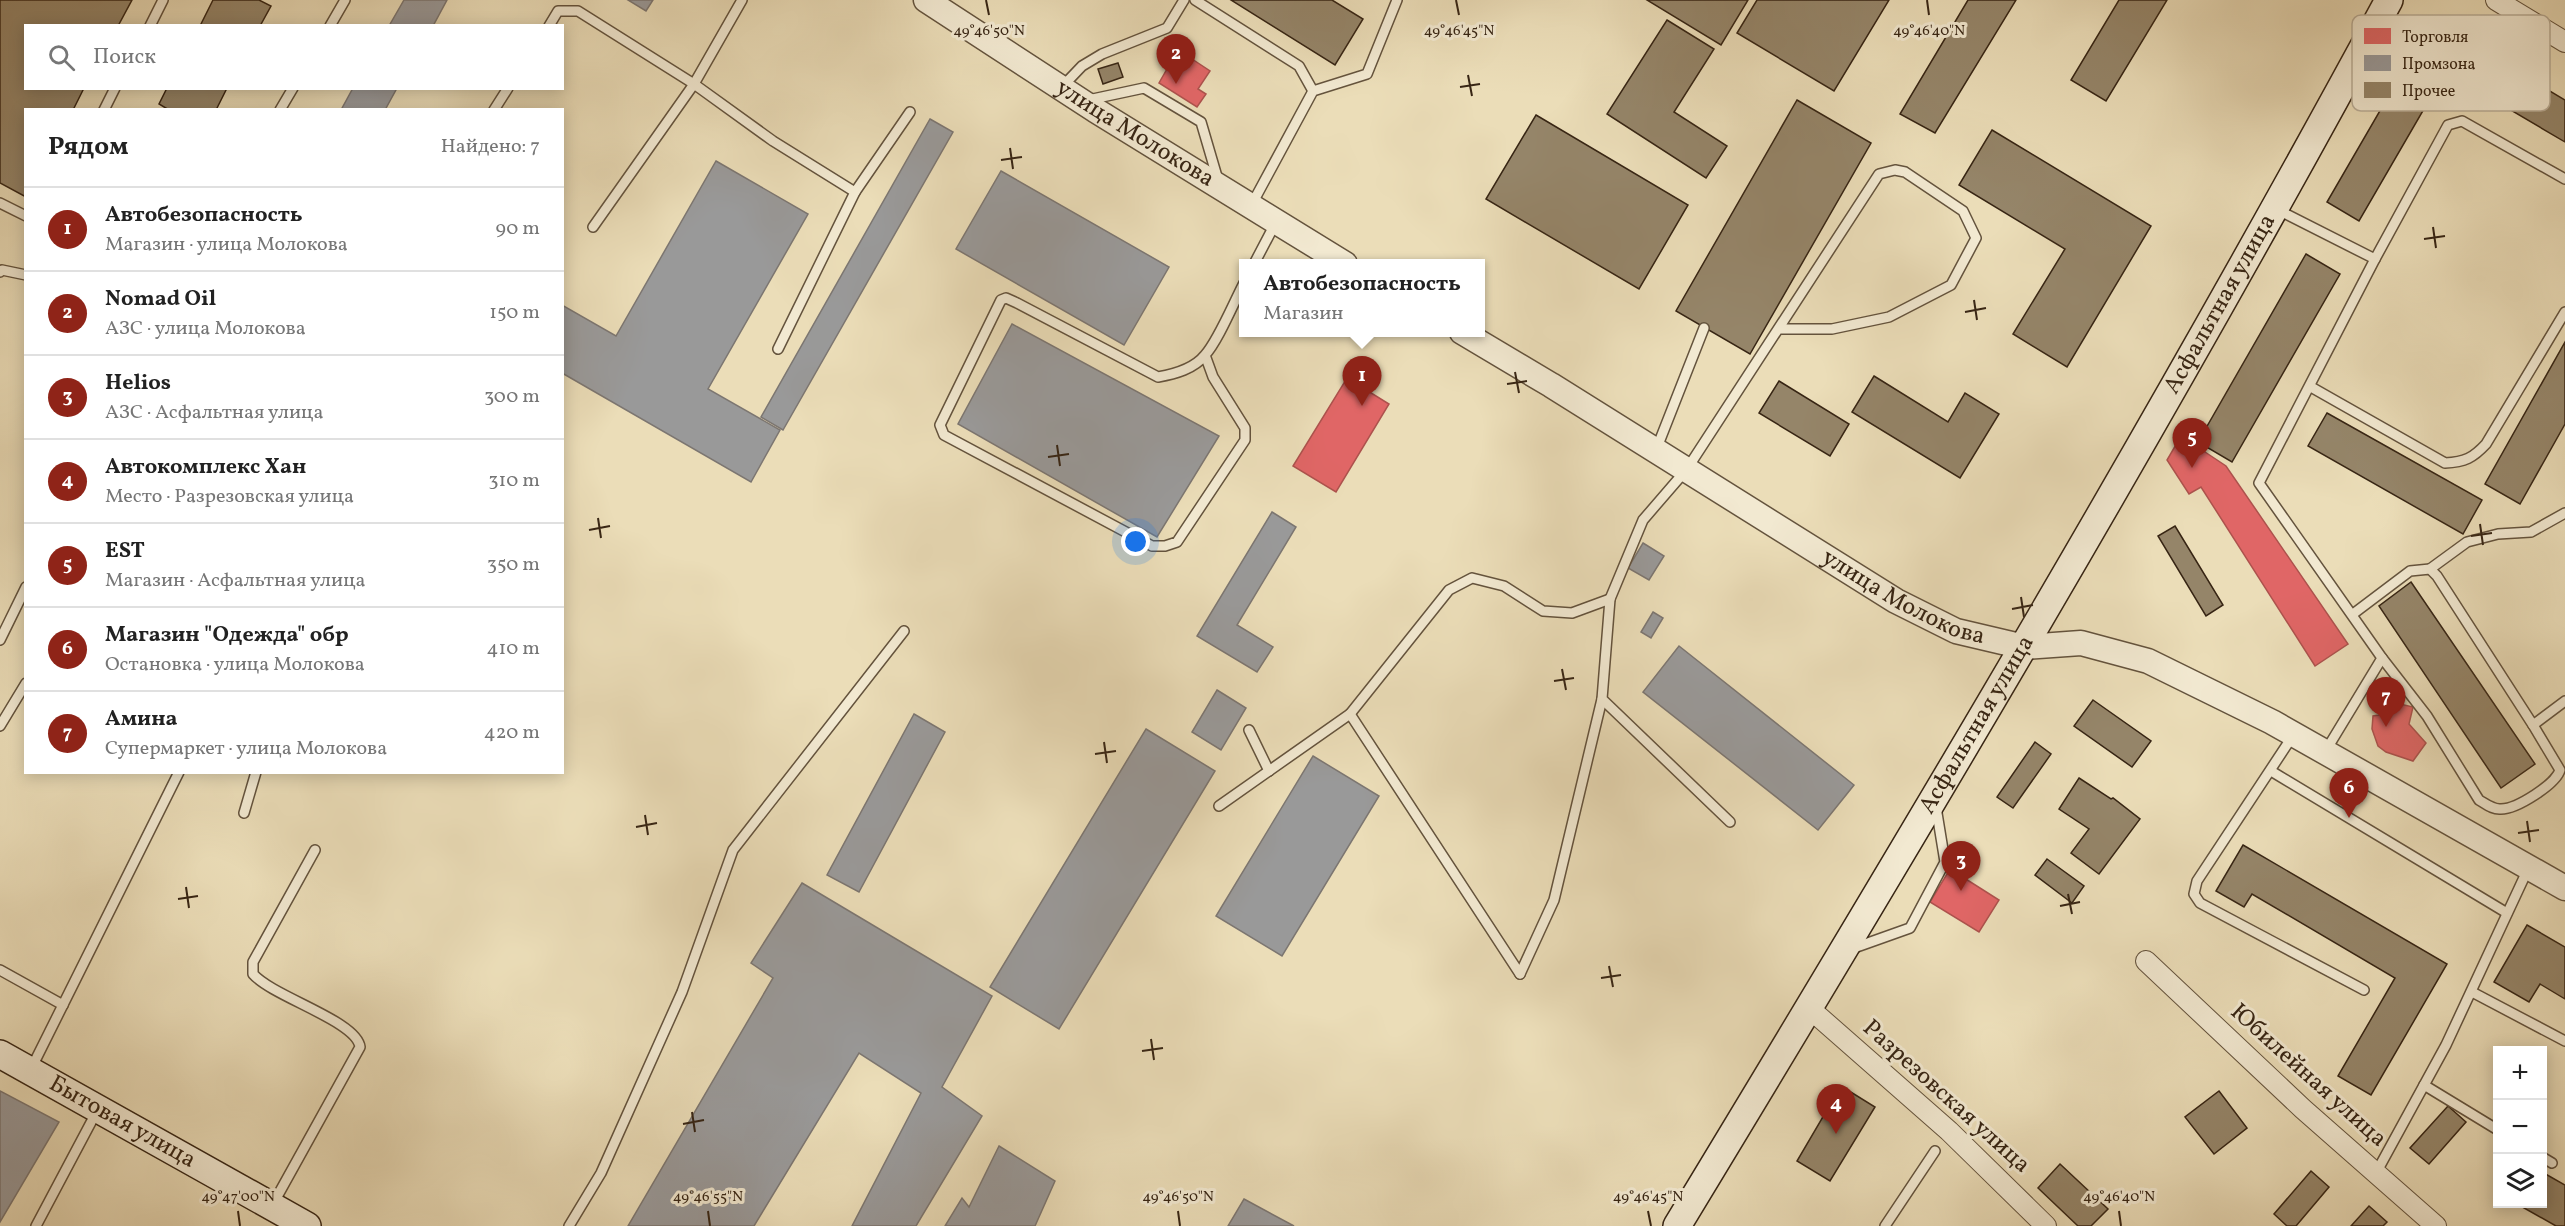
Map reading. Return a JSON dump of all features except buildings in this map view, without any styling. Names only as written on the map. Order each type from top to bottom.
[{"type":"main road","name":"Асфальтная улица","points":[[2381,15],[2389,0]]},
{"type":"main road","name":"Асфальтная улица","points":[[1677,1226],[2024,647],[2276,209],[2352,68]]},
{"type":"main road","name":"Бытовая улица","points":[[0,1054],[307,1226]]},
{"type":"street","points":[[2496,0],[2521,15]]},
{"type":"street","name":"улица Молокова","points":[[940,6],[1082,102],[1337,259]]},
{"type":"street","points":[[2550,33],[2565,42]]},
{"type":"street","name":"улица Молокова","points":[[1469,337],[1687,469],[1896,601],[1956,631],[2024,647],[2081,643],[2148,661],[2294,734],[2565,888]]},
{"type":"street","name":"Юбилейная улица","points":[[2146,961],[2303,1109],[2436,1226]]},
{"type":"street","name":"Разрезовская улица","points":[[1809,1008],[1949,1131],[2046,1226]]},
{"type":"lane","points":[[151,24],[164,0]]},
{"type":"lane","points":[[331,24],[345,0]]},
{"type":"lane","points":[[593,227],[694,84],[742,0]]},
{"type":"lane","points":[[1061,88],[1082,66],[1102,54],[1167,28],[1184,0]]},
{"type":"lane","points":[[1195,0],[1299,66],[1313,91]]},
{"type":"lane","points":[[1251,207],[1313,91],[1366,74],[1397,0]]},
{"type":"lane","points":[[550,24],[558,11],[578,10],[694,84],[773,141],[855,192]]},
{"type":"lane","points":[[1082,102],[1144,88],[1201,122],[1221,188]]},
{"type":"lane","points":[[105,108],[115,90]]},
{"type":"lane","points":[[281,108],[291,90]]},
{"type":"lane","points":[[495,108],[507,90]]},
{"type":"lane","points":[[778,349],[855,192],[910,112]]},
{"type":"lane","points":[[2430,569],[2437,576],[2533,724],[2560,770],[2558,777],[2550,785],[2508,808],[2499,810],[2479,800],[2427,716],[2382,658],[2259,483],[2311,387],[2375,259],[2448,125],[2462,121],[2565,179]]},
{"type":"lane","points":[[1350,714],[1520,974],[1554,900],[1602,699],[1610,599],[1643,520],[1687,469],[1778,329],[1879,174],[1895,170],[1905,172],[1963,211],[1976,238],[1951,285],[1889,317],[1832,329],[1778,329]]},
{"type":"lane","points":[[0,204],[24,215]]},
{"type":"lane","points":[[2276,209],[2375,259]]},
{"type":"lane","points":[[1257,259],[1276,222]]},
{"type":"lane","points":[[0,272],[2,270],[24,275]]},
{"type":"lane","points":[[1206,355],[1213,377],[1245,428],[1245,440],[1178,542],[1165,546],[1152,546],[940,431],[940,425],[1001,300],[1006,298],[1158,377],[1181,372],[1206,355],[1239,292]]},
{"type":"lane","points":[[2311,387],[2445,463],[2461,463],[2472,458],[2486,444],[2565,312]]},
{"type":"lane","points":[[1656,450],[1704,328]]},
{"type":"lane","points":[[2353,614],[2410,571],[2430,569],[2467,542],[2498,534],[2530,532],[2565,513]]},
{"type":"lane","points":[[1219,806],[1350,714],[1449,590],[1472,578],[1504,586],[1543,611],[1572,613],[1610,599]]},
{"type":"lane","points":[[0,640],[24,592]]},
{"type":"lane","points":[[568,1226],[601,1173],[682,992],[733,850],[904,630]]},
{"type":"lane","points":[[2325,752],[2382,658]]},
{"type":"lane","points":[[0,726],[24,685]]},
{"type":"lane","points":[[1602,699],[1730,822]]},
{"type":"lane","points":[[2533,724],[2565,701]]},
{"type":"lane","points":[[1249,730],[1269,771]]},
{"type":"lane","points":[[2294,734],[2197,881],[2194,894],[2200,903],[2364,990]]},
{"type":"lane","points":[[2271,771],[2507,914]]},
{"type":"lane","points":[[30,1071],[178,774]]},
{"type":"lane","points":[[244,813],[255,774]]},
{"type":"lane","points":[[1843,952],[1910,928],[1945,862],[1934,797]]},
{"type":"lane","points":[[272,1206],[360,1047],[356,1036],[338,1023],[265,985],[254,974],[253,962],[315,850]]},
{"type":"lane","points":[[2376,1173],[2472,992],[2529,867]]},
{"type":"lane","points":[[0,970],[63,1005]]},
{"type":"lane","points":[[2472,992],[2565,1041]]},
{"type":"lane","points":[[2424,1085],[2493,1127]]},
{"type":"lane","points":[[36,1226],[98,1109]]},
{"type":"lane","points":[[1885,1226],[1935,1151]]},
{"type":"lane","points":[[2547,1160],[2552,1163]]},
{"type":"place","name":"Nomad Oil","points":[[1176,84]]},
{"type":"place","name":"Автобезопасность","points":[[1362,406]]},
{"type":"place","name":"EST","points":[[2192,468]]},
{"type":"place","name":"Амина","points":[[2386,727]]},
{"type":"place","name":"Магазин \"Одежда\" обр","points":[[2349,818]]},
{"type":"place","name":"Helios","points":[[1961,891]]},
{"type":"place","name":"Автокомплекс Хан","points":[[1836,1134]]}]
